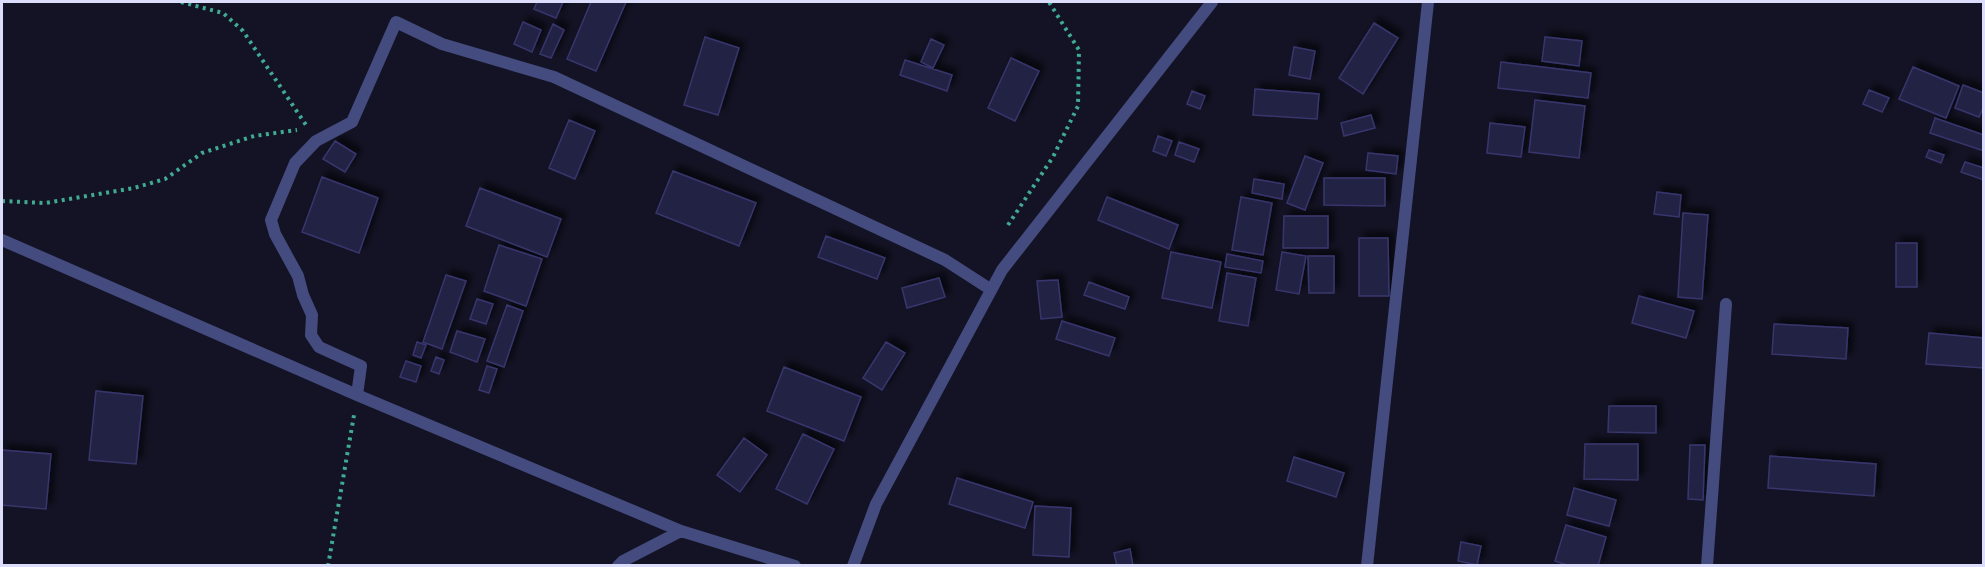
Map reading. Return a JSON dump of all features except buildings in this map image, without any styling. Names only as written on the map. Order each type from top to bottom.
[{"type":"street","points":[[853,566],[876,504],[990,289],[1010,260],[1212,2]]},
{"type":"street","points":[[1367,566],[1428,2]]},
{"type":"street","points":[[357,395],[361,366],[320,346],[311,335],[312,315],[298,276],[275,234],[271,220],[295,163],[316,141],[352,122],[396,22],[442,44],[554,77],[945,260],[990,289]]},
{"type":"street","points":[[2,240],[357,395],[681,531],[795,566]]},
{"type":"street","points":[[1707,566],[1726,304]]},
{"type":"street","points":[[618,566],[623,561],[681,531]]},
{"type":"path","points":[[2,201],[45,203],[134,189],[165,179],[202,153],[254,136],[309,128],[243,31],[224,13],[181,2]]},
{"type":"path","points":[[1005,230],[1053,157],[1078,106],[1079,50],[1049,2]]},
{"type":"path","points":[[328,566],[357,395]]}]
